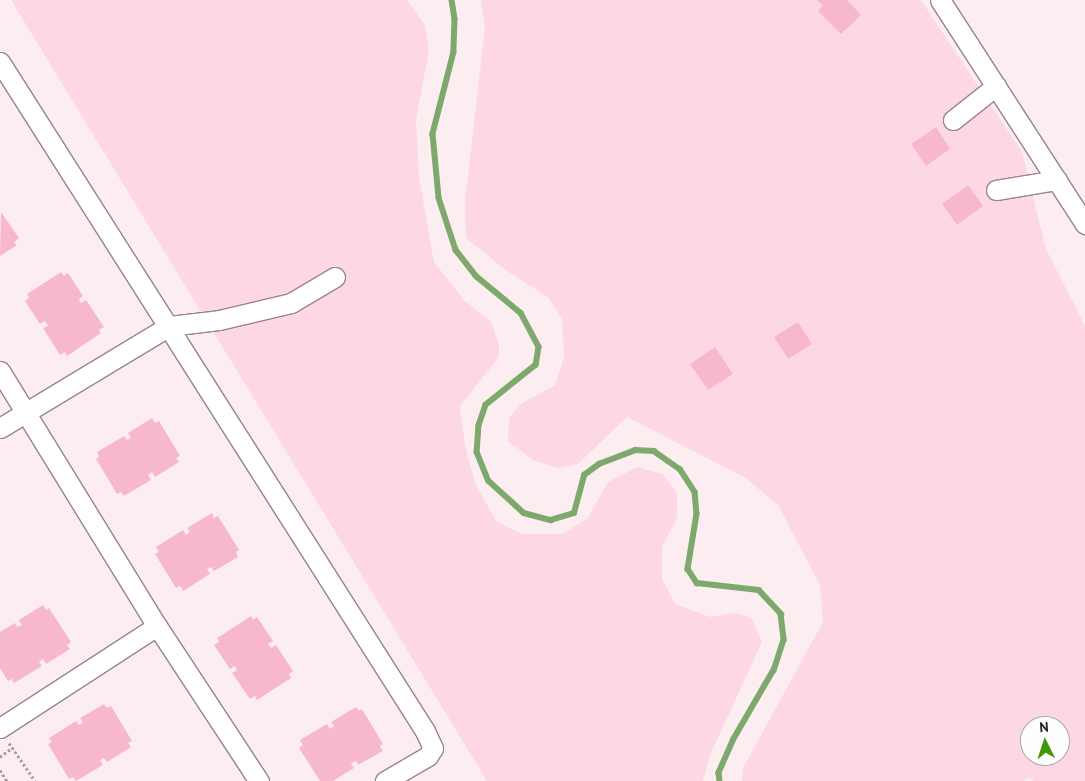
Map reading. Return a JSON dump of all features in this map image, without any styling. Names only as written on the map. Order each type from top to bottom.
[{"type":"street","points":[[940,0],[1085,224]]},
{"type":"street","points":[[0,62],[425,730],[433,748],[428,756],[385,781]]},
{"type":"street","points":[[953,120],[996,86]]},
{"type":"street","points":[[996,190],[1057,180]]},
{"type":"street","points":[[0,428],[169,326],[218,320],[291,303],[335,277]]},
{"type":"street","points":[[0,372],[157,626],[259,781]]},
{"type":"street","points":[[2,732],[157,626]]},
{"type":"path","points":[[2,732],[34,781]]},
{"type":"path","points":[[0,757],[12,748]]},
{"type":"path","points":[[0,770],[7,781]]},
{"type":"shaded area","points":[[11,0],[407,0],[425,25],[429,51],[416,119],[419,177],[434,262],[464,300],[491,322],[499,345],[499,357],[460,406],[465,445],[475,483],[496,521],[522,534],[562,534],[587,519],[608,482],[637,467],[662,474],[677,493],[677,518],[662,547],[662,579],[675,604],[710,617],[734,613],[751,617],[762,642],[710,755],[703,781],[487,781]]},
{"type":"shaded area","points":[[481,0],[921,0],[1022,152],[1046,249],[1085,326],[1085,781],[1033,781],[1030,777],[1024,781],[742,781],[743,768],[823,622],[820,585],[778,505],[744,477],[627,417],[578,464],[558,468],[533,460],[508,441],[509,418],[521,404],[555,385],[564,357],[562,319],[548,297],[507,271],[466,238],[465,201],[485,27]]},
{"type":"building","points":[[817,0],[847,0],[861,15],[841,34],[818,11],[823,6]]},
{"type":"building","points":[[936,127],[950,149],[926,166],[911,144]]},
{"type":"building","points":[[968,185],[983,206],[957,225],[942,204]]},
{"type":"building","points":[[1,212],[19,238],[14,242],[17,245],[0,256]]},
{"type":"building","points":[[61,272],[64,276],[68,273],[83,296],[79,299],[81,303],[86,300],[104,327],[99,330],[101,333],[67,356],[65,352],[60,355],[43,328],[48,326],[45,321],[40,324],[25,301],[29,298],[27,294]]},
{"type":"building","points":[[798,322],[812,344],[788,359],[774,337]]},
{"type":"building","points":[[715,347],[733,374],[708,390],[690,364]]},
{"type":"building","points":[[152,418],[155,423],[159,421],[180,456],[176,458],[179,462],[155,477],[152,472],[148,475],[151,480],[124,496],[121,492],[117,494],[96,459],[99,457],[97,452],[124,436],[127,440],[131,438],[128,433]]},
{"type":"building","points":[[212,513],[214,518],[218,516],[239,550],[236,552],[238,557],[214,571],[211,567],[207,569],[210,574],[183,591],[180,586],[176,588],[155,554],[159,552],[156,547],[183,530],[186,535],[190,532],[187,528]]},
{"type":"building","points":[[43,605],[46,610],[49,608],[71,642],[67,645],[70,649],[46,664],[43,659],[39,662],[42,666],[14,683],[12,679],[8,681],[0,668],[0,632],[15,623],[17,627],[22,625],[19,620]]},
{"type":"building","points":[[251,616],[253,620],[257,617],[273,641],[268,644],[271,648],[276,645],[293,671],[289,674],[291,678],[257,700],[255,696],[250,699],[232,673],[237,670],[235,666],[230,669],[214,645],[219,642],[217,638]]},
{"type":"building","points":[[104,704],[107,708],[111,706],[132,741],[128,743],[131,747],[107,762],[104,758],[100,760],[103,765],[76,781],[73,777],[69,779],[48,744],[52,742],[49,738],[76,721],[79,725],[83,723],[80,718]]},
{"type":"building","points":[[356,707],[359,711],[362,709],[383,744],[380,746],[383,751],[358,765],[356,761],[351,763],[354,768],[333,781],[320,781],[299,748],[303,745],[300,740],[327,724],[330,729],[334,726],[331,722]]},
{"type":"waterway","points":[[452,0],[455,19],[454,52],[433,134],[439,198],[456,250],[476,276],[521,313],[539,347],[536,365],[486,405],[479,425],[477,452],[489,481],[524,513],[551,520],[574,513],[584,475],[599,464],[635,450],[654,451],[680,469],[695,492],[697,514],[688,569],[697,583],[759,590],[781,614],[784,640],[774,670],[734,739],[719,773],[720,781]]}]
